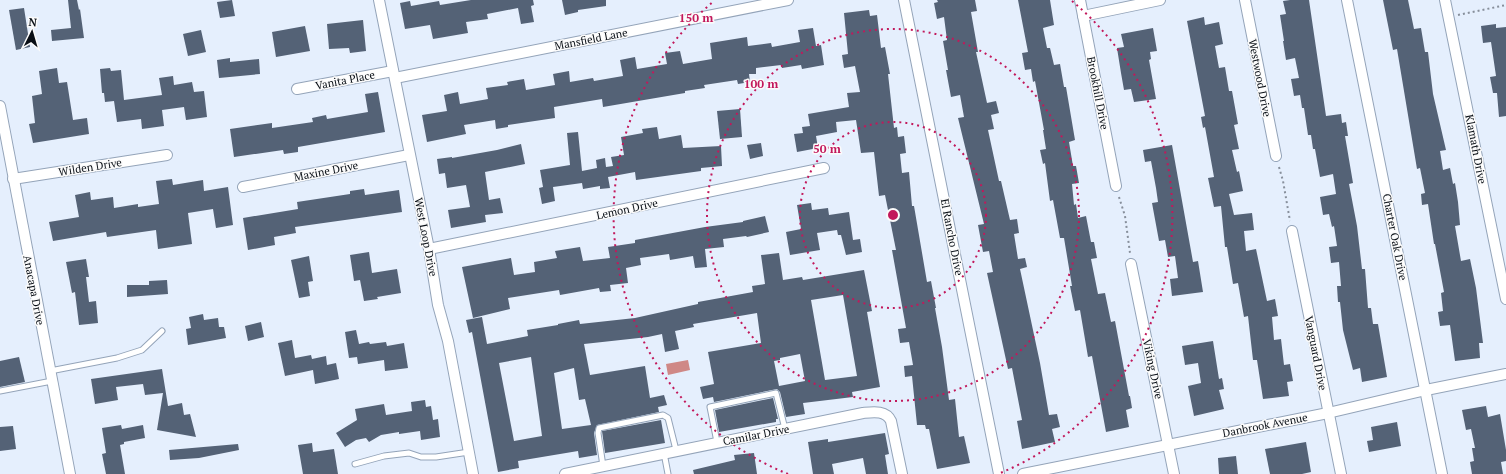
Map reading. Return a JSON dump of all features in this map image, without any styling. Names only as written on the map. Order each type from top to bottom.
[{"type":"street","name":"West Loop Drive","points":[[379,0],[429,249],[438,305],[448,341],[473,474]]},
{"type":"street","name":"Mansfield Lane","points":[[394,74],[788,0]]},
{"type":"street","name":"El Rancho Drive","points":[[904,0],[999,474]]},
{"type":"street","name":"Brookhill Drive","points":[[1080,0],[1116,186]]},
{"type":"street","points":[[1083,16],[1160,0]]},
{"type":"street","name":"Westwood Drive","points":[[1245,0],[1276,156]]},
{"type":"street","name":"Charter Oak Drive","points":[[1347,0],[1442,474]]},
{"type":"street","name":"Klamath Drive","points":[[1445,0],[1506,299]]},
{"type":"street","name":"Vanita Place","points":[[297,89],[394,74]]},
{"type":"street","name":"Anacapa Drive","points":[[0,106],[70,474]]},
{"type":"street","name":"Wilden Drive","points":[[13,179],[167,155]]},
{"type":"street","name":"Maxine Drive","points":[[243,187],[410,155]]},
{"type":"street","name":"Lemon Drive","points":[[429,249],[824,168]]},
{"type":"street","name":"Vanguard Drive","points":[[1292,231],[1341,474]]},
{"type":"street","name":"Viking Drive","points":[[1131,264],[1174,474]]},
{"type":"street","name":"Danbrook Avenue","points":[[1023,474],[1506,374]]},
{"type":"street","name":"Camilar Drive","points":[[565,474],[676,450],[863,413],[877,412],[886,415],[891,421],[902,474]]},
{"type":"lane","points":[[0,391],[142,350],[162,331]]},
{"type":"lane","points":[[717,442],[710,407],[776,393],[785,429]]},
{"type":"lane","points":[[603,466],[598,433],[599,428],[663,415],[668,418],[676,450]]},
{"type":"lane","points":[[355,464],[384,456],[408,453],[422,457],[436,458],[468,452]]},
{"type":"lane","points":[[664,453],[668,474]]},
{"type":"path","points":[[1449,16],[1506,5]]},
{"type":"path","points":[[1276,156],[1283,181],[1292,231]]},
{"type":"path","points":[[1116,186],[1125,216],[1131,264]]},
{"type":"shaded area","points":[[688,360],[690,370],[668,375],[666,364]]},
{"type":"building","points":[[68,0],[77,0],[79,10],[80,9],[84,38],[52,41],[51,30],[71,28]]},
{"type":"building","points":[[232,0],[235,16],[220,18],[217,2]]},
{"type":"building","points":[[471,0],[533,0],[534,5],[531,6],[534,22],[521,24],[518,8],[487,14],[488,19],[466,22],[468,33],[433,39],[430,25],[405,29],[400,3],[410,1],[411,6],[439,1],[440,5]]},
{"type":"building","points":[[562,0],[606,0],[606,6],[578,10],[578,12],[565,15]]},
{"type":"building","points":[[937,0],[975,0],[977,11],[971,12],[978,52],[976,52],[987,103],[996,101],[999,113],[991,115],[994,129],[988,130],[999,181],[1001,181],[1010,220],[1017,219],[1019,233],[1014,234],[1018,259],[1025,258],[1027,267],[1020,269],[1040,363],[1049,415],[1057,414],[1060,427],[1052,429],[1055,442],[1022,449],[1017,421],[1022,420],[1012,368],[1008,369],[987,273],[993,272],[989,251],[983,252],[978,225],[984,224],[958,118],[964,117],[960,95],[951,97],[943,41],[947,40],[944,17],[937,19],[934,3],[938,2]]},
{"type":"building","points":[[1018,0],[1050,0],[1054,25],[1043,28],[1047,48],[1050,48],[1054,65],[1060,64],[1064,87],[1066,87],[1075,140],[1069,142],[1073,166],[1076,166],[1079,183],[1072,184],[1074,205],[1076,204],[1078,218],[1086,216],[1091,242],[1094,242],[1097,258],[1091,259],[1098,294],[1105,293],[1111,322],[1115,321],[1132,408],[1126,410],[1129,427],[1106,432],[1092,356],[1088,357],[1080,310],[1075,311],[1070,286],[1072,286],[1064,238],[1060,238],[1053,200],[1050,201],[1045,163],[1043,164],[1040,150],[1046,149],[1044,130],[1035,81],[1033,82],[1031,69],[1025,70],[1022,53],[1028,52]]},
{"type":"building","points":[[1309,0],[1326,116],[1341,114],[1342,123],[1346,122],[1348,136],[1345,136],[1353,183],[1349,184],[1357,226],[1362,269],[1365,269],[1368,308],[1371,308],[1373,324],[1378,324],[1387,377],[1362,382],[1360,368],[1353,370],[1343,330],[1340,302],[1338,302],[1337,286],[1341,286],[1339,262],[1331,263],[1329,247],[1337,246],[1334,226],[1332,227],[1329,214],[1323,215],[1320,197],[1336,194],[1333,174],[1320,177],[1315,149],[1313,149],[1311,135],[1308,135],[1304,108],[1302,108],[1300,95],[1294,96],[1291,79],[1299,78],[1295,58],[1286,60],[1280,15],[1286,14],[1283,1]]},
{"type":"building","points":[[1383,0],[1408,0],[1414,29],[1421,28],[1425,52],[1428,52],[1433,94],[1446,150],[1440,151],[1443,170],[1450,168],[1453,184],[1455,183],[1458,202],[1460,225],[1455,226],[1461,261],[1470,259],[1476,288],[1483,343],[1479,343],[1480,358],[1455,361],[1450,325],[1440,326],[1438,312],[1443,311],[1441,293],[1444,292],[1434,244],[1428,204],[1422,205],[1421,194],[1425,193],[1420,168],[1417,169],[1397,49],[1393,50]]},
{"type":"building","points":[[24,8],[30,47],[16,50],[9,10]]},
{"type":"building","points":[[869,10],[870,16],[877,15],[881,48],[885,47],[890,74],[888,74],[894,128],[897,127],[898,137],[904,136],[906,153],[900,154],[902,173],[909,172],[912,206],[914,206],[927,282],[931,281],[936,308],[949,400],[955,399],[959,437],[964,436],[970,463],[937,469],[929,429],[926,429],[925,425],[917,425],[912,376],[905,377],[904,366],[913,365],[909,342],[900,343],[898,329],[906,328],[892,250],[896,250],[885,195],[879,196],[874,152],[861,153],[856,120],[836,122],[837,132],[816,136],[818,148],[797,152],[794,134],[803,133],[802,127],[810,126],[808,114],[849,107],[847,93],[860,92],[855,66],[844,68],[842,55],[848,54],[844,13]]},
{"type":"building","points":[[1204,17],[1205,25],[1219,22],[1223,44],[1215,46],[1219,68],[1225,67],[1229,91],[1232,91],[1238,124],[1234,125],[1239,149],[1232,150],[1237,172],[1239,171],[1243,191],[1229,194],[1234,215],[1252,213],[1254,230],[1244,231],[1246,251],[1256,249],[1267,301],[1275,299],[1278,316],[1272,317],[1274,340],[1281,339],[1284,365],[1290,364],[1293,381],[1287,382],[1289,396],[1263,399],[1257,360],[1253,360],[1248,316],[1244,317],[1238,283],[1233,284],[1227,247],[1225,247],[1221,206],[1214,207],[1208,178],[1214,177],[1205,127],[1203,128],[1201,117],[1205,116],[1187,21]]},
{"type":"building","points":[[363,20],[366,51],[350,53],[349,48],[329,49],[327,24]]},
{"type":"building","points":[[1496,24],[1496,28],[1506,27],[1506,116],[1499,117],[1497,93],[1493,93],[1490,77],[1496,76],[1491,42],[1483,43],[1481,26]]},
{"type":"building","points":[[305,26],[310,51],[276,57],[272,32]]},
{"type":"building","points":[[813,28],[816,46],[821,45],[824,65],[802,69],[801,65],[782,68],[781,65],[756,68],[756,74],[749,74],[750,82],[738,84],[737,80],[704,85],[705,88],[685,91],[685,93],[603,107],[602,99],[554,107],[555,118],[508,125],[508,127],[496,129],[495,120],[464,125],[466,134],[427,142],[422,115],[447,111],[444,95],[458,92],[460,104],[488,99],[486,88],[508,85],[507,82],[524,79],[526,90],[555,85],[553,74],[569,71],[570,82],[593,78],[594,81],[623,76],[620,60],[635,57],[637,69],[667,64],[665,53],[680,51],[683,64],[712,59],[710,43],[747,37],[748,46],[771,43],[772,47],[800,42],[798,30]]},
{"type":"building","points":[[1153,28],[1157,51],[1150,52],[1151,59],[1149,60],[1156,99],[1134,102],[1131,89],[1124,90],[1117,48],[1124,47],[1121,34]]},
{"type":"building","points":[[201,30],[206,52],[188,56],[183,34]]},
{"type":"building","points":[[230,58],[230,62],[259,59],[260,74],[219,78],[217,60]]},
{"type":"building","points":[[57,68],[59,83],[67,82],[73,120],[87,118],[89,134],[33,143],[29,124],[35,123],[32,96],[42,94],[39,71]]},
{"type":"building","points":[[110,68],[111,71],[121,70],[124,100],[162,95],[159,78],[173,76],[174,85],[192,82],[194,92],[204,91],[207,117],[186,120],[184,107],[162,110],[164,126],[142,129],[141,119],[117,122],[114,101],[105,102],[104,93],[102,93],[100,69]]},
{"type":"building","points":[[378,92],[385,132],[298,147],[298,152],[284,154],[283,150],[234,157],[230,129],[272,123],[272,128],[313,122],[312,118],[326,115],[327,119],[368,112],[365,94]]},
{"type":"building","points":[[740,109],[742,137],[720,139],[717,111]]},
{"type":"building","points":[[657,127],[659,139],[681,135],[683,148],[721,146],[722,166],[701,168],[701,171],[636,180],[635,172],[608,177],[610,188],[600,189],[600,186],[583,189],[582,183],[553,187],[555,201],[542,204],[539,188],[543,187],[540,170],[570,165],[567,133],[578,132],[582,171],[597,168],[596,160],[605,158],[606,167],[613,166],[611,157],[624,155],[621,137],[643,133],[642,129]]},
{"type":"building","points":[[761,143],[763,156],[750,159],[747,145]]},
{"type":"building","points":[[521,144],[525,164],[485,172],[489,200],[500,198],[503,213],[485,215],[486,222],[451,228],[448,210],[470,207],[466,185],[447,188],[445,173],[439,174],[437,159],[452,158],[497,150]]},
{"type":"building","points":[[1172,145],[1193,262],[1198,261],[1203,292],[1172,296],[1170,279],[1178,278],[1175,256],[1168,257],[1165,240],[1159,241],[1152,203],[1158,202],[1156,188],[1151,161],[1145,162],[1143,150]]},
{"type":"building","points":[[172,179],[173,185],[203,180],[204,191],[228,187],[233,225],[216,228],[213,209],[188,213],[192,244],[158,249],[156,230],[107,237],[106,232],[53,241],[49,222],[79,217],[75,195],[90,192],[91,200],[113,197],[114,208],[138,204],[138,207],[159,204],[156,181]]},
{"type":"building","points":[[364,189],[365,195],[399,190],[402,212],[295,227],[296,233],[274,237],[275,245],[248,250],[243,218],[298,209],[297,202],[350,194],[350,191]]},
{"type":"building","points":[[811,203],[812,210],[828,208],[829,215],[849,212],[853,240],[860,239],[862,252],[846,255],[841,235],[838,235],[837,230],[817,233],[820,250],[790,255],[786,232],[801,229],[797,205]]},
{"type":"building","points":[[765,216],[769,232],[747,237],[723,239],[724,247],[705,249],[707,267],[695,268],[693,256],[670,260],[669,254],[640,258],[641,265],[626,268],[628,283],[610,285],[611,291],[600,292],[599,288],[560,295],[559,290],[508,298],[510,309],[473,318],[462,267],[511,258],[514,275],[535,272],[534,262],[557,258],[555,251],[580,247],[583,261],[610,258],[608,247],[635,243],[635,240],[705,227],[743,222]]},
{"type":"building","points":[[369,252],[372,273],[397,269],[401,293],[364,301],[360,280],[354,281],[350,255]]},
{"type":"building","points":[[779,253],[783,280],[802,277],[803,280],[864,270],[872,311],[867,312],[880,387],[852,392],[853,397],[803,403],[805,414],[786,417],[780,392],[777,389],[714,402],[713,397],[703,399],[700,387],[714,384],[708,352],[761,343],[757,313],[693,324],[694,327],[675,331],[679,349],[665,352],[662,334],[584,344],[590,375],[645,366],[650,398],[664,395],[667,405],[658,407],[659,412],[597,425],[594,433],[597,455],[579,458],[578,451],[518,461],[519,468],[498,472],[472,332],[469,333],[466,320],[482,317],[487,344],[528,336],[527,330],[579,320],[580,324],[635,318],[698,304],[698,302],[753,292],[752,286],[765,284],[761,255]],"holes":[[[843,295],[857,376],[825,380],[811,300]],[[800,354],[805,381],[779,386],[774,361],[780,360],[780,358]],[[531,357],[542,436],[514,441],[499,363]],[[574,368],[579,400],[585,399],[591,425],[562,429],[554,373]]]},
{"type":"building","points":[[309,256],[313,281],[308,282],[310,296],[299,298],[291,260]]},
{"type":"building","points":[[86,259],[89,277],[86,277],[89,302],[96,301],[98,323],[79,325],[75,292],[72,293],[66,262]]},
{"type":"building","points":[[167,280],[168,294],[127,297],[127,285],[149,285],[149,281]]},
{"type":"building","points":[[203,314],[204,320],[218,318],[219,327],[224,327],[226,338],[188,345],[186,329],[191,328],[189,317]]},
{"type":"building","points":[[261,322],[264,337],[248,341],[245,326]]},
{"type":"building","points":[[356,330],[359,344],[369,342],[370,344],[386,342],[387,346],[404,343],[408,368],[385,371],[384,360],[358,364],[357,357],[349,358],[345,332]]},
{"type":"building","points":[[292,340],[295,358],[311,355],[312,359],[326,356],[327,365],[336,363],[339,379],[315,384],[313,370],[285,376],[278,343]]},
{"type":"building","points":[[1213,341],[1219,379],[1222,378],[1224,389],[1219,390],[1224,409],[1194,416],[1188,386],[1201,383],[1198,363],[1185,365],[1182,346]]},
{"type":"building","points":[[19,357],[25,382],[0,387],[0,361]]},
{"type":"building","points":[[162,369],[168,406],[182,403],[184,415],[190,414],[196,437],[157,430],[163,393],[145,395],[143,384],[116,387],[118,400],[95,404],[91,379]]},
{"type":"building","points":[[773,398],[778,419],[776,419],[776,422],[719,432],[715,410]]},
{"type":"building","points":[[425,400],[426,407],[431,406],[433,420],[438,419],[440,437],[421,440],[420,431],[399,434],[399,432],[381,435],[369,442],[366,438],[356,440],[345,447],[336,433],[357,420],[355,409],[384,404],[386,415],[412,411],[411,402]]},
{"type":"building","points":[[1486,406],[1488,417],[1500,414],[1506,450],[1506,461],[1501,462],[1503,474],[1472,474],[1470,462],[1474,461],[1472,448],[1475,448],[1471,429],[1466,430],[1462,410]]},
{"type":"building","points":[[661,420],[665,443],[605,453],[602,431]]},
{"type":"building","points":[[1397,422],[1401,446],[1369,452],[1367,441],[1373,440],[1371,427]]},
{"type":"building","points":[[121,425],[122,429],[143,425],[145,438],[124,442],[124,444],[120,445],[125,474],[106,474],[102,454],[106,453],[102,428]]},
{"type":"building","points":[[13,426],[16,449],[0,451],[0,427]]},
{"type":"building","points":[[885,433],[889,454],[885,455],[888,474],[866,474],[863,458],[832,464],[834,474],[813,474],[808,442],[828,439],[828,442]]},
{"type":"building","points":[[1306,442],[1311,472],[1302,474],[1270,474],[1265,449]]},
{"type":"building","points":[[312,443],[313,452],[334,449],[338,474],[303,474],[298,445]]},
{"type":"building","points":[[238,444],[239,450],[199,458],[170,460],[169,450]]},
{"type":"building","points":[[754,453],[757,474],[694,474],[693,470],[735,460],[734,455]]},
{"type":"building","points":[[1236,456],[1238,474],[1219,474],[1218,458]]}]
